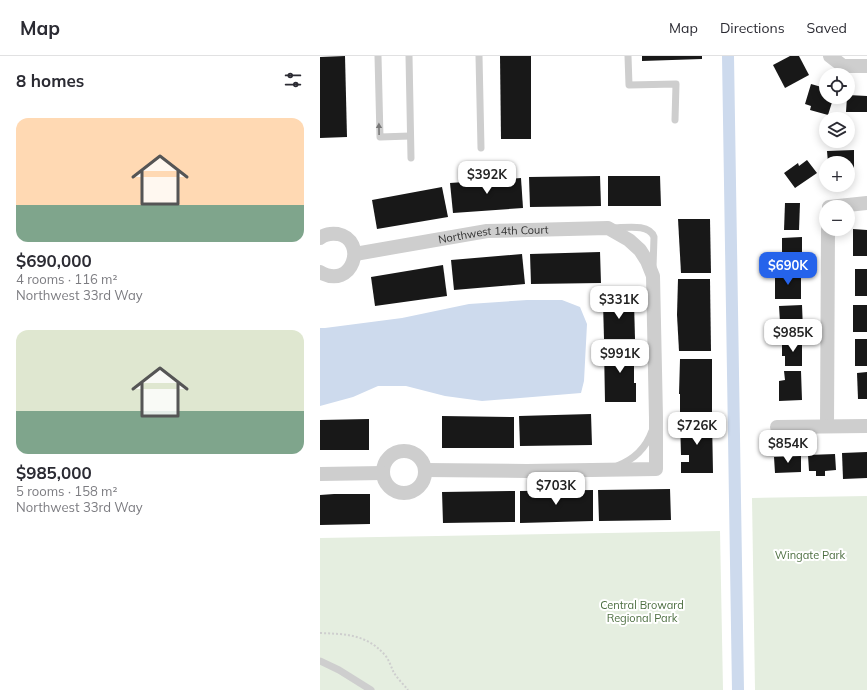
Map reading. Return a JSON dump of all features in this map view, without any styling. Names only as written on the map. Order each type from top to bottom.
[{"type":"street","points":[[830,56],[843,66],[867,66]]},
{"type":"street","points":[[855,205],[867,204]]},
{"type":"street","points":[[425,470],[656,469],[653,276],[647,261],[640,250],[629,240],[608,228]]},
{"type":"street","name":"Northwest 14th Court","points":[[355,254],[487,231],[608,228]]},
{"type":"street","points":[[320,238],[324,235],[332,233],[340,234],[348,239],[353,245],[355,254],[354,262],[349,269],[342,274],[334,276],[326,275],[320,272]]},
{"type":"street","points":[[827,426],[828,236]]},
{"type":"street","points":[[777,427],[867,426]]},
{"type":"street","points":[[403,451],[411,452],[418,456],[423,462],[425,470],[424,478],[420,486],[405,493],[390,487],[385,481],[383,473],[384,465],[388,458],[395,453],[403,451]]},
{"type":"street","points":[[320,474],[383,473]]},
{"type":"lane","points":[[378,56],[380,137],[410,136]]},
{"type":"lane","points":[[409,56],[411,158]]},
{"type":"lane","points":[[479,56],[481,148]]},
{"type":"lane","points":[[628,56],[629,85],[676,84],[675,120]]},
{"type":"lane","points":[[608,228],[645,228],[653,232],[653,276]]},
{"type":"lane","points":[[605,469],[629,460],[642,449],[651,434],[656,418]]},
{"type":"lane","points":[[320,661],[339,670],[371,690]]},
{"type":"path","points":[[320,633],[337,633],[359,636],[375,646],[384,654],[395,674],[408,690]]},
{"type":"green space","name":"Wingate Park","points":[[867,496],[867,690],[755,690],[752,498]]},
{"type":"green space","name":"Central Broward Regional Park","points":[[720,531],[723,690],[320,690],[320,538]]},
{"type":"water","points":[[527,300],[562,300],[580,307],[587,324],[584,381],[581,393],[482,401],[445,396],[406,386],[378,386],[353,397],[320,406],[320,328],[402,318],[469,304]]},
{"type":"building","points":[[345,56],[347,137],[320,138],[320,57]]},
{"type":"building","points":[[500,56],[531,56],[531,139],[501,139]]},
{"type":"building","points":[[642,56],[702,56],[702,59],[642,61]]},
{"type":"building","points":[[790,56],[799,56],[809,75],[785,88],[773,65]]},
{"type":"building","points":[[811,84],[819,86],[819,104],[831,104],[829,112],[819,112],[810,110],[811,106],[805,104]]},
{"type":"building","points":[[855,95],[867,96],[867,112],[846,112],[847,104],[855,104]]},
{"type":"building","points":[[854,150],[854,156],[827,156],[827,151]]},
{"type":"building","points":[[807,160],[817,173],[795,188],[784,173],[798,163],[799,166]]},
{"type":"building","points":[[600,176],[601,206],[530,207],[529,177]]},
{"type":"building","points":[[608,176],[660,176],[661,206],[608,206]]},
{"type":"building","points":[[521,178],[523,208],[453,213],[450,183]]},
{"type":"building","points":[[442,187],[448,217],[377,229],[372,200]]},
{"type":"building","points":[[785,203],[800,203],[799,230],[784,230]]},
{"type":"building","points":[[678,219],[710,219],[711,273],[681,273]]},
{"type":"building","points":[[855,229],[867,230],[867,256],[853,256],[853,236],[855,236]]},
{"type":"building","points":[[802,237],[802,262],[786,263],[786,254],[782,254],[782,238]]},
{"type":"building","points":[[600,252],[601,283],[531,284],[530,254]]},
{"type":"building","points":[[522,254],[525,284],[454,290],[451,260]]},
{"type":"building","points":[[443,265],[447,296],[375,306],[371,277]]},
{"type":"building","points":[[855,269],[867,269],[867,296],[855,296]]},
{"type":"building","points":[[775,272],[801,272],[801,299],[775,299]]},
{"type":"building","points":[[678,279],[710,279],[711,351],[679,351],[677,315]]},
{"type":"building","points":[[603,302],[634,302],[635,339],[604,339]]},
{"type":"building","points":[[802,305],[803,330],[785,330],[785,322],[780,322],[779,306]]},
{"type":"building","points":[[853,305],[867,305],[867,332],[853,332]]},
{"type":"building","points":[[855,339],[867,339],[867,366],[855,366]]},
{"type":"building","points":[[782,340],[802,340],[802,366],[785,366],[785,356],[782,356]]},
{"type":"building","points":[[604,347],[635,347],[636,366],[634,366],[634,383],[636,383],[636,402],[605,402]]},
{"type":"building","points":[[680,359],[712,359],[712,413],[680,413]]},
{"type":"building","points":[[784,371],[801,371],[802,400],[779,401],[779,381],[785,380]]},
{"type":"building","points":[[867,372],[867,399],[858,399],[857,373]]},
{"type":"building","points":[[591,414],[592,445],[520,446],[519,416]]},
{"type":"building","points":[[442,416],[514,417],[514,448],[442,448]]},
{"type":"building","points":[[369,419],[369,450],[320,450],[320,420]]},
{"type":"building","points":[[712,419],[713,473],[681,473],[681,462],[689,462],[689,455],[681,455],[680,420]]},
{"type":"building","points":[[867,452],[867,478],[843,479],[842,453]]},
{"type":"building","points":[[835,454],[836,470],[825,471],[825,476],[816,476],[816,471],[809,471],[808,455]]},
{"type":"building","points":[[801,456],[801,472],[775,473],[774,457]]},
{"type":"building","points":[[670,489],[671,520],[599,521],[598,490]]},
{"type":"building","points":[[593,490],[593,521],[520,523],[520,491]]},
{"type":"building","points":[[515,491],[515,522],[443,523],[442,492]]},
{"type":"building","points":[[370,494],[370,524],[320,525],[320,495]]},
{"type":"waterway","points":[[728,56],[738,690]]}]
